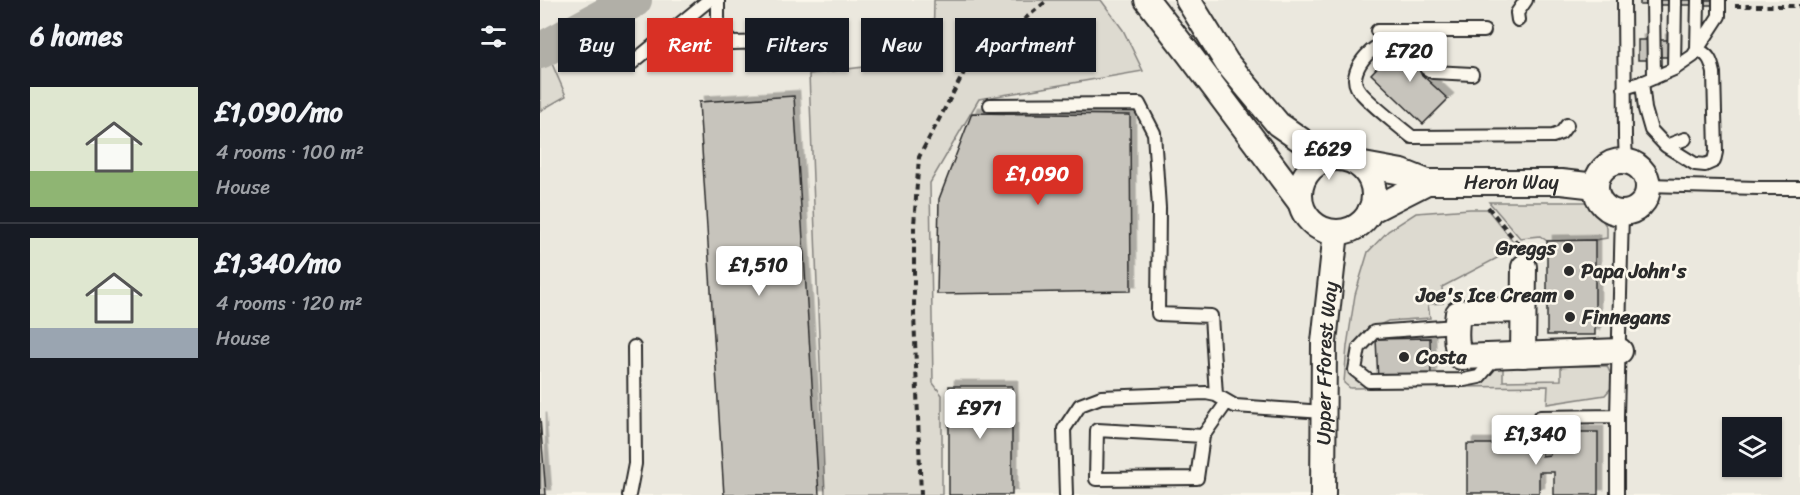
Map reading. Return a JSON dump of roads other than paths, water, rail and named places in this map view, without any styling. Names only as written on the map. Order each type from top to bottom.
[{"type":"street","points":[[1147,0],[1300,202],[1305,214],[1313,223],[1324,230],[1336,232],[1356,227],[1364,220],[1374,201],[1374,190],[1366,171],[1311,147],[1278,124],[1227,63],[1188,0]]},
{"type":"street","points":[[1300,202],[1300,190],[1304,177],[1312,167],[1322,160],[1346,161]]},
{"type":"street","name":"Heron Way","points":[[1346,161],[1402,172],[1427,182],[1561,182],[1596,186]]},
{"type":"street","points":[[1626,162],[1641,170],[1646,177],[1647,185],[1643,201],[1638,207],[1622,213],[1614,212],[1606,208],[1597,194],[1598,177],[1609,164],[1626,162]]},
{"type":"street","name":"Heron Way","points":[[1370,211],[1427,182]]},
{"type":"street","name":"Upper Fforest Way","points":[[1323,495],[1324,342],[1336,232]]},
{"type":"street","points":[[1521,256],[1523,355]]},
{"type":"street","points":[[1523,310],[1471,311],[1458,314],[1456,326],[1458,352],[1461,357],[1620,351]]},
{"type":"lane","points":[[635,61],[709,0]]},
{"type":"lane","points":[[717,0],[718,29],[732,42],[745,42]]},
{"type":"lane","points":[[1518,20],[1517,13],[1526,0]]},
{"type":"lane","points":[[1624,0],[1626,162]]},
{"type":"lane","points":[[1653,0],[1644,109],[1651,130],[1666,146],[1695,164],[1705,165],[1714,160],[1716,152],[1714,73],[1712,62],[1707,55],[1697,50]]},
{"type":"lane","points":[[1672,73],[1675,0]]},
{"type":"lane","points":[[1697,50],[1698,0]]},
{"type":"lane","points":[[1624,88],[1672,73],[1693,56],[1719,16],[1719,0]]},
{"type":"lane","points":[[1377,31],[1484,31]]},
{"type":"lane","points":[[1411,54],[1399,42],[1388,41],[1379,44],[1356,69],[1355,77],[1356,86],[1363,95],[1412,137],[1553,136],[1562,133],[1567,125]]},
{"type":"lane","points":[[1426,68],[1433,72],[1472,74]]},
{"type":"lane","points":[[990,105],[1138,104],[1154,133],[1159,208],[1158,314],[1211,316],[1222,398],[1203,436],[1197,478],[1096,479],[1097,430],[1203,436]]},
{"type":"lane","points":[[1666,146],[1685,139]]},
{"type":"lane","points":[[1647,185],[1758,189],[1800,188]]},
{"type":"lane","points":[[1617,495],[1622,213]]},
{"type":"lane","points":[[1456,326],[1374,332],[1359,348],[1355,370],[1369,381],[1464,380],[1479,377],[1496,357]]},
{"type":"lane","points":[[629,495],[634,464],[634,347]]},
{"type":"lane","points":[[1066,495],[1064,429],[1080,405],[1101,397],[1206,393],[1222,398],[1235,406],[1324,412]]},
{"type":"lane","points":[[1540,417],[1617,416]]},
{"type":"waterway","points":[[540,51],[634,0]]},
{"type":"place","name":"Greggs","points":[[1568,248]]},
{"type":"place","name":"Papa John's","points":[[1569,271]]},
{"type":"place","name":"Joe's Ice Cream","points":[[1569,295]]},
{"type":"place","name":"Finnegans","points":[[1570,317]]},
{"type":"place","name":"Costa","points":[[1404,357]]}]
